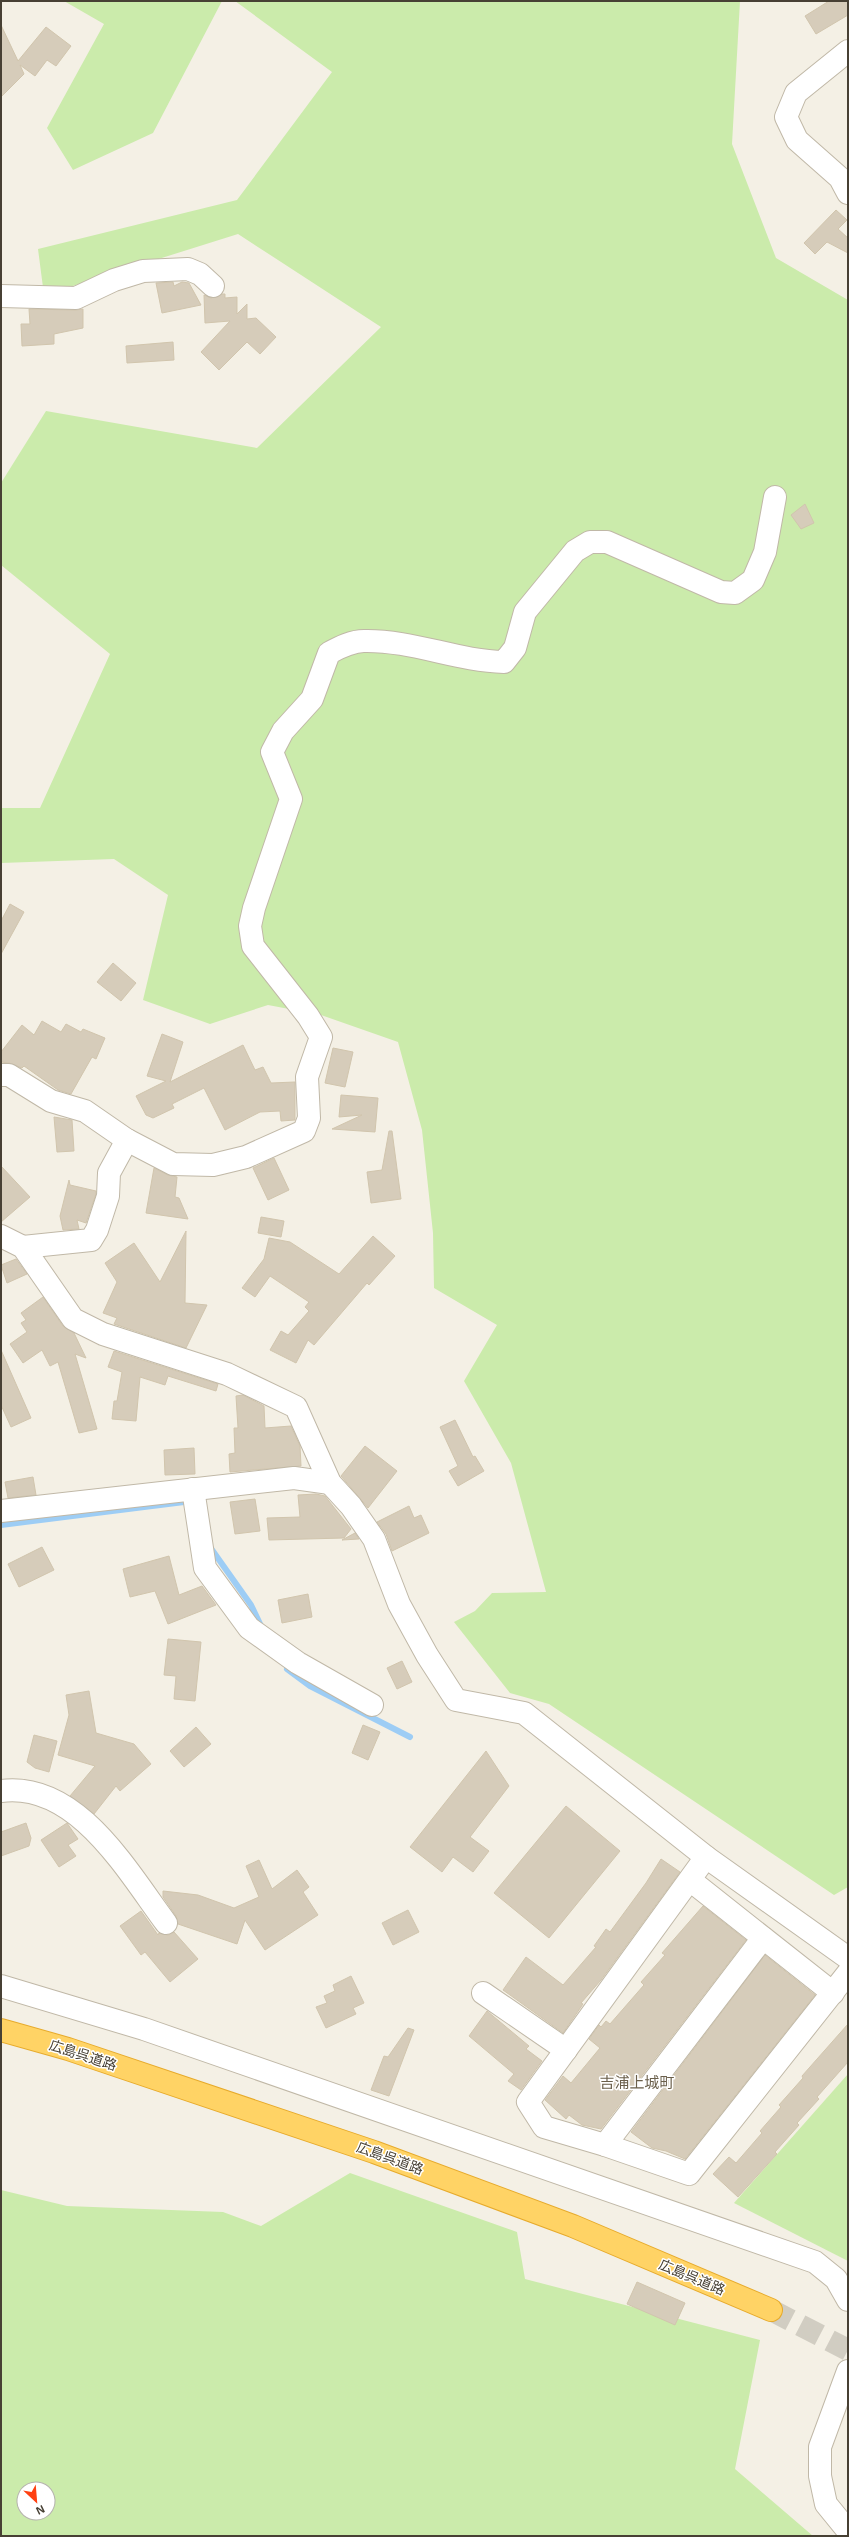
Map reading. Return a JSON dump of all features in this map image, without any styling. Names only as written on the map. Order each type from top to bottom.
[{"type":"highway","name":"広島呉道路","points":[[1,2030],[68,2050],[374,2152],[573,2226],[770,2310]]},
{"type":"street","points":[[848,51],[796,93],[786,117],[797,140],[840,178],[848,193]]},
{"type":"street","points":[[1,296],[76,298],[114,280],[142,271],[188,269],[200,274],[213,286]]},
{"type":"street","points":[[1,1075],[9,1075],[51,1101],[85,1111],[127,1140],[173,1164],[213,1165],[246,1157],[304,1131],[309,1118],[307,1077],[321,1037],[308,1016],[253,946],[250,926],[254,908],[291,799],[272,752],[283,731],[312,699],[329,653],[343,646],[363,641],[401,645],[486,662],[504,662],[515,648],[525,612],[575,551],[590,542],[607,542],[721,592],[735,593],[753,580],[765,552],[775,497]]},
{"type":"street","points":[[23,1247],[91,1240],[97,1230],[108,1196],[108,1173],[127,1140]]},
{"type":"street","points":[[1,1236],[23,1247],[73,1319],[103,1334],[228,1374],[296,1407],[330,1483],[351,1506],[374,1539],[399,1604],[427,1655],[456,1700],[524,1713],[706,1857],[848,1958]]},
{"type":"street","points":[[1,1511],[294,1478],[330,1483]]},
{"type":"street","points":[[193,1489],[205,1568],[249,1628],[298,1663],[372,1705]]},
{"type":"street","points":[[1,1791],[14,1789],[48,1795],[84,1819],[122,1864],[166,1924]]},
{"type":"street","points":[[706,1857],[528,2102],[544,2127],[605,2145],[689,2174],[848,1973]]},
{"type":"street","points":[[690,1880],[833,1993]]},
{"type":"street","points":[[605,2145],[763,1938]]},
{"type":"street","points":[[1,1986],[144,2029],[815,2262],[836,2279],[848,2300]]},
{"type":"street","points":[[482,1993],[566,2050]]},
{"type":"street","points":[[848,2371],[820,2447],[820,2476],[826,2504],[848,2531]]},
{"type":"green space","points":[[64,1],[222,1],[153,133],[73,170],[47,128],[104,24]]},
{"type":"green space","points":[[235,1],[740,1],[732,144],[776,258],[848,300],[848,1887],[834,1895],[549,1704],[510,1693],[454,1622],[475,1611],[492,1593],[546,1592],[511,1463],[464,1381],[497,1325],[434,1288],[433,1233],[422,1130],[398,1042],[321,1015],[268,1005],[210,1024],[143,1000],[168,895],[114,859],[1,863],[1,808],[40,808],[110,654],[1,565],[1,483],[46,411],[257,448],[381,327],[238,234],[44,295],[38,249],[237,200],[332,72]]},
{"type":"green space","points":[[848,2074],[848,2261],[734,2203]]},
{"type":"green space","points":[[350,2173],[517,2232],[525,2279],[760,2340],[735,2469],[813,2536],[1,2536],[1,2190],[67,2206],[223,2212],[261,2226]]},
{"type":"building","points":[[829,1],[848,1],[848,15],[816,34],[805,16]]},
{"type":"building","points":[[1,25],[18,61],[46,27],[71,46],[56,66],[47,60],[35,76],[20,65],[24,74],[1,97]]},
{"type":"building","points":[[836,210],[847,220],[838,229],[848,238],[848,253],[827,242],[815,254],[804,243]]},
{"type":"building","points":[[173,282],[174,286],[182,282],[189,283],[201,305],[162,313],[156,283]]},
{"type":"building","points":[[225,294],[225,298],[237,297],[237,314],[247,304],[247,319],[256,318],[276,337],[260,354],[247,342],[219,370],[201,352],[230,321],[205,323],[204,295],[211,298]]},
{"type":"building","points":[[29,309],[83,309],[83,328],[54,334],[54,344],[22,346],[21,324],[30,324]]},
{"type":"building","points":[[173,342],[174,360],[127,363],[126,346]]},
{"type":"building","points":[[805,504],[814,523],[801,529],[791,515]]},
{"type":"building","points":[[10,904],[24,912],[1,954],[1,921]]},
{"type":"building","points":[[113,963],[136,983],[121,1001],[97,982]]},
{"type":"building","points":[[42,1021],[61,1032],[66,1024],[81,1032],[83,1029],[105,1038],[96,1059],[92,1057],[71,1094],[58,1090],[24,1066],[22,1068],[9,1063],[1,1062],[1,1052],[22,1025],[34,1035]]},
{"type":"building","points":[[162,1034],[183,1042],[170,1082],[243,1045],[255,1070],[263,1067],[271,1083],[295,1082],[295,1120],[281,1121],[280,1111],[260,1112],[225,1130],[204,1088],[172,1104],[174,1108],[153,1118],[146,1115],[136,1096],[166,1081],[147,1076]]},
{"type":"building","points":[[333,1048],[353,1052],[345,1087],[325,1083]]},
{"type":"building","points":[[341,1095],[378,1098],[375,1132],[332,1129],[362,1115],[339,1117]]},
{"type":"building","points":[[54,1117],[72,1120],[74,1151],[57,1152]]},
{"type":"building","points":[[389,1131],[392,1131],[401,1199],[371,1203],[367,1172],[382,1170]]},
{"type":"building","points":[[274,1158],[289,1190],[268,1200],[253,1168]]},
{"type":"building","points":[[1,1166],[30,1197],[1,1222]]},
{"type":"building","points":[[154,1168],[168,1175],[177,1177],[175,1197],[179,1198],[188,1219],[146,1213]]},
{"type":"building","points":[[69,1180],[70,1185],[96,1191],[96,1194],[86,1223],[77,1220],[79,1229],[63,1230],[60,1216]]},
{"type":"building","points":[[261,1217],[284,1221],[281,1237],[258,1233]]},
{"type":"building","points":[[186,1231],[185,1303],[207,1305],[186,1348],[114,1324],[117,1318],[103,1313],[117,1282],[105,1263],[134,1243],[160,1282]]},
{"type":"building","points":[[373,1236],[395,1256],[369,1285],[367,1283],[314,1345],[308,1340],[296,1363],[270,1350],[281,1331],[288,1335],[309,1311],[305,1307],[309,1302],[270,1276],[255,1297],[242,1288],[264,1259],[269,1238],[290,1242],[339,1274]]},
{"type":"building","points":[[16,1259],[27,1274],[7,1283],[1,1265]]},
{"type":"building","points":[[43,1297],[63,1326],[74,1333],[86,1358],[75,1354],[97,1429],[79,1433],[58,1362],[50,1366],[42,1350],[23,1363],[10,1344],[27,1332],[21,1323],[26,1320],[21,1313]]},
{"type":"building","points":[[1,1350],[31,1418],[11,1427],[1,1405]]},
{"type":"building","points":[[114,1351],[218,1384],[216,1391],[168,1376],[165,1385],[140,1377],[136,1421],[112,1419],[114,1401],[117,1401],[122,1372],[108,1367]]},
{"type":"building","points":[[243,1395],[264,1406],[265,1428],[291,1426],[300,1446],[301,1466],[230,1472],[229,1454],[235,1453],[234,1428],[238,1428],[236,1396]]},
{"type":"building","points":[[455,1420],[473,1457],[475,1456],[484,1471],[458,1486],[449,1471],[458,1466],[440,1427]]},
{"type":"building","points":[[365,1446],[397,1471],[368,1508],[341,1476]]},
{"type":"building","points":[[194,1448],[195,1474],[165,1475],[164,1450]]},
{"type":"building","points":[[33,1477],[36,1495],[8,1498],[5,1482]]},
{"type":"building","points":[[316,1494],[325,1496],[351,1529],[344,1538],[269,1540],[267,1518],[300,1517],[298,1495]]},
{"type":"building","points":[[255,1499],[260,1531],[235,1534],[230,1502]]},
{"type":"building","points":[[409,1506],[414,1518],[421,1515],[429,1533],[392,1551],[386,1534],[377,1522]]},
{"type":"building","points":[[355,1533],[359,1539],[342,1540]]},
{"type":"building","points":[[42,1547],[54,1570],[19,1587],[8,1564]]},
{"type":"building","points":[[169,1556],[179,1595],[202,1586],[216,1605],[168,1624],[155,1591],[130,1597],[123,1569]]},
{"type":"building","points":[[308,1594],[312,1617],[282,1623],[278,1600]]},
{"type":"building","points":[[168,1639],[201,1642],[195,1701],[174,1699],[176,1676],[164,1675]]},
{"type":"building","points":[[402,1661],[412,1682],[397,1689],[387,1668]]},
{"type":"building","points":[[89,1691],[96,1733],[134,1744],[151,1764],[120,1791],[116,1786],[94,1814],[70,1796],[95,1766],[58,1755],[69,1715],[66,1695]]},
{"type":"building","points":[[363,1725],[380,1732],[368,1760],[352,1753]]},
{"type":"building","points":[[196,1727],[211,1744],[184,1767],[170,1751]]},
{"type":"building","points":[[34,1735],[57,1741],[49,1772],[35,1768],[27,1762]]},
{"type":"building","points":[[486,1751],[509,1786],[470,1837],[489,1851],[473,1872],[453,1857],[442,1872],[410,1847]]},
{"type":"building","points":[[566,1806],[620,1851],[549,1938],[494,1893]]},
{"type":"building","points":[[26,1823],[31,1838],[29,1846],[1,1856],[1,1832]]},
{"type":"building","points":[[67,1823],[78,1839],[68,1845],[76,1856],[59,1867],[41,1840]]},
{"type":"building","points":[[661,1859],[680,1872],[601,1980],[581,2003],[583,2004],[563,2033],[503,1990],[526,1957],[563,1985],[596,1947],[594,1946],[606,1929],[610,1932],[646,1883]]},
{"type":"building","points":[[259,1860],[272,1889],[297,1870],[309,1887],[303,1892],[318,1915],[265,1950],[245,1920],[237,1944],[178,1924],[176,1916],[163,1897],[163,1891],[198,1895],[234,1908],[259,1897],[246,1866]]},
{"type":"building","points":[[703,1906],[746,1940],[601,2129],[582,2125],[569,2115],[566,2119],[545,2100],[563,2076],[571,2083],[600,2048],[589,2039],[599,2025],[601,2027],[606,2021],[610,2024],[644,1985],[641,1982],[665,1955],[662,1953]]},
{"type":"building","points":[[408,1910],[419,1932],[393,1945],[382,1923]]},
{"type":"building","points":[[141,1911],[158,1935],[159,1933],[168,1935],[174,1932],[198,1959],[170,1982],[145,1952],[141,1955],[120,1926]]},
{"type":"building","points":[[765,1955],[815,1995],[685,2159],[666,2151],[652,2148],[631,2132]]},
{"type":"building","points":[[351,1976],[364,2003],[353,2008],[356,2014],[326,2028],[316,2007],[327,2003],[324,1996],[335,1991],[333,1985]]},
{"type":"building","points":[[487,2011],[529,2046],[526,2049],[542,2061],[521,2090],[508,2081],[514,2074],[469,2036]]},
{"type":"building","points":[[848,2024],[848,2062],[817,2097],[819,2099],[797,2123],[799,2125],[775,2152],[777,2154],[738,2197],[713,2174],[729,2157],[736,2163],[762,2133],[760,2131],[781,2107],[779,2105],[803,2078],[802,2076]]},
{"type":"building","points":[[408,2028],[414,2030],[389,2096],[371,2090],[384,2056],[388,2057]]},
{"type":"building","points":[[637,2282],[685,2303],[675,2325],[627,2304]]},
{"type":"waterway","points":[[1,1525],[184,1502]]},
{"type":"waterway","points":[[210,1547],[251,1605],[262,1628]]},
{"type":"waterway","points":[[287,1669],[310,1686],[410,1737]]},
{"type":"tunnel","points":[[771,2310],[848,2350]]},
{"type":"district","name":"吉浦上城町","points":[[637,2083]]}]
